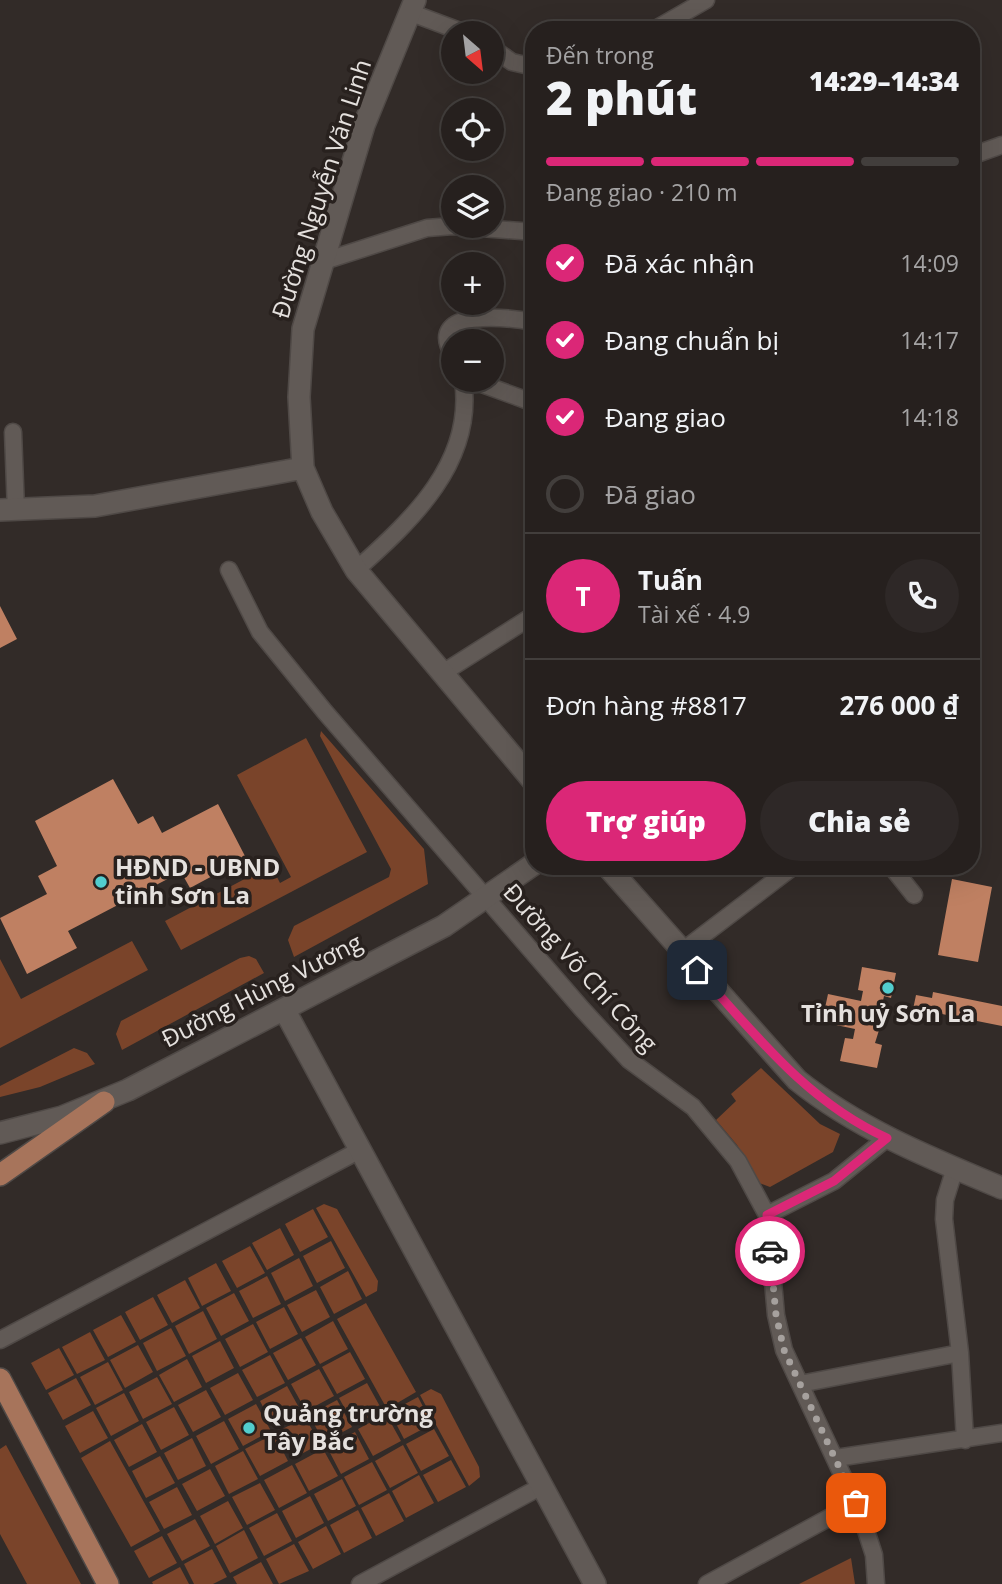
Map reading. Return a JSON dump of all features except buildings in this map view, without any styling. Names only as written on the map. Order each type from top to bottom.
[{"type":"main road","points":[[0,1175],[104,1102]]},
{"type":"main road","points":[[0,1153],[4,1160],[0,1175]]},
{"type":"main road","points":[[0,1379],[108,1584]]},
{"type":"street","points":[[670,21],[706,0]]},
{"type":"street","points":[[412,6],[441,21]]},
{"type":"street","name":"Đường Nguyễn Văn Linh","points":[[412,6],[365,125],[321,262],[303,329],[299,435],[303,468],[322,512],[356,570],[440,674],[525,772]]},
{"type":"street","points":[[504,56],[512,62],[525,65]]},
{"type":"street","points":[[980,153],[1002,145]]},
{"type":"street","points":[[321,262],[427,228],[441,227]]},
{"type":"street","points":[[504,230],[525,231]]},
{"type":"street","points":[[453,329],[462,321],[488,316],[525,321]]},
{"type":"street","points":[[356,570],[380,549],[450,466],[461,429],[463,392]]},
{"type":"street","points":[[504,392],[525,400]]},
{"type":"street","points":[[13,432],[8,510],[95,506],[303,468]]},
{"type":"street","name":"Đường Võ Chí Công","points":[[229,570],[260,632],[486,899],[629,1060],[693,1107],[738,1161],[767,1215],[776,1315],[784,1350],[856,1503],[872,1547],[876,1584]]},
{"type":"street","points":[[440,674],[525,621]]},
{"type":"street","name":"Đường Hùng Vương","points":[[0,1133],[62,1117],[104,1102],[444,926],[525,871]]},
{"type":"street","points":[[615,875],[797,1080],[824,1102],[887,1138],[1002,1188]]},
{"type":"street","points":[[681,952],[782,875]]},
{"type":"street","points":[[898,875],[914,895]]},
{"type":"street","points":[[284,1009],[595,1584]]},
{"type":"street","points":[[767,1215],[834,1181],[887,1138]]},
{"type":"street","points":[[0,1340],[360,1150]]},
{"type":"street","points":[[955,1168],[945,1200],[944,1219],[960,1353],[965,1440]]},
{"type":"street","points":[[800,1384],[960,1353]]},
{"type":"street","points":[[836,1458],[1002,1433]]},
{"type":"street","points":[[360,1584],[542,1486]]},
{"type":"street","points":[[707,1584],[856,1503]]},
{"type":"shaded area","points":[[321,731],[424,849],[428,884],[294,957],[288,940],[294,926],[389,877],[391,869],[320,736]]},
{"type":"shaded area","points":[[306,738],[367,852],[181,950],[165,921],[271,865],[280,883],[291,877],[237,775]]},
{"type":"shaded area","points":[[132,941],[148,970],[0,1048],[0,959],[21,999]]},
{"type":"shaded area","points":[[249,956],[256,959],[264,973],[122,1050],[116,1034],[121,1021],[240,958]]},
{"type":"shaded area","points":[[74,1048],[87,1053],[95,1064],[40,1087],[0,1097],[0,1086]]},
{"type":"shaded area","points":[[761,1068],[820,1124],[840,1134],[833,1152],[770,1187],[759,1183],[737,1145],[716,1120],[736,1101],[731,1094]]},
{"type":"shaded area","points":[[324,1204],[337,1209],[378,1281],[377,1291],[366,1297],[316,1208]]},
{"type":"shaded area","points":[[313,1209],[328,1237],[300,1252],[285,1224]]},
{"type":"shaded area","points":[[280,1228],[294,1255],[267,1270],[252,1243]]},
{"type":"shaded area","points":[[331,1241],[345,1268],[317,1283],[303,1256]]},
{"type":"shaded area","points":[[250,1246],[265,1273],[237,1288],[222,1261]]},
{"type":"shaded area","points":[[299,1258],[313,1286],[285,1301],[271,1273]]},
{"type":"shaded area","points":[[216,1263],[231,1291],[202,1306],[188,1278]]},
{"type":"shaded area","points":[[348,1271],[362,1299],[334,1314],[320,1287]]},
{"type":"shaded area","points":[[267,1276],[281,1304],[253,1318],[239,1291]]},
{"type":"shaded area","points":[[185,1280],[200,1308],[172,1323],[157,1295]]},
{"type":"shaded area","points":[[316,1290],[330,1317],[302,1332],[287,1305]]},
{"type":"shaded area","points":[[234,1293],[249,1321],[221,1336],[206,1308]]},
{"type":"shaded area","points":[[153,1297],[168,1325],[140,1340],[125,1312]]},
{"type":"shaded area","points":[[366,1303],[416,1392],[387,1409],[337,1319]]},
{"type":"shaded area","points":[[284,1307],[298,1334],[270,1349],[256,1322]]},
{"type":"shaded area","points":[[203,1311],[217,1339],[189,1354],[175,1326]]},
{"type":"shaded area","points":[[121,1315],[136,1342],[108,1357],[93,1330]]},
{"type":"shaded area","points":[[333,1321],[348,1349],[320,1364],[305,1337]]},
{"type":"shaded area","points":[[253,1324],[268,1352],[240,1367],[225,1339]]},
{"type":"shaded area","points":[[171,1328],[186,1356],[157,1371],[143,1343]]},
{"type":"shaded area","points":[[90,1332],[105,1360],[77,1374],[62,1347]]},
{"type":"shaded area","points":[[301,1338],[316,1365],[288,1380],[273,1353]]},
{"type":"shaded area","points":[[220,1341],[234,1368],[206,1383],[192,1356]]},
{"type":"shaded area","points":[[138,1345],[153,1372],[125,1388],[110,1360]]},
{"type":"shaded area","points":[[59,1348],[74,1375],[46,1390],[31,1363]]},
{"type":"shaded area","points":[[350,1352],[365,1379],[337,1394],[322,1367]]},
{"type":"shaded area","points":[[270,1355],[285,1383],[257,1397],[242,1370]]},
{"type":"shaded area","points":[[187,1359],[202,1387],[174,1402],[159,1375]]},
{"type":"shaded area","points":[[108,1362],[123,1390],[95,1405],[80,1377]]},
{"type":"shaded area","points":[[319,1369],[334,1396],[306,1411],[291,1384]]},
{"type":"shaded area","points":[[238,1373],[253,1400],[225,1415],[210,1388]]},
{"type":"shaded area","points":[[157,1377],[172,1404],[143,1419],[129,1392]]},
{"type":"shaded area","points":[[76,1378],[91,1405],[63,1420],[48,1393]]},
{"type":"shaded area","points":[[367,1383],[382,1410],[354,1425],[339,1398]]},
{"type":"shaded area","points":[[287,1386],[302,1413],[274,1428],[260,1401]]},
{"type":"shaded area","points":[[431,1389],[441,1394],[479,1467],[480,1477],[469,1486],[420,1395]]},
{"type":"shaded area","points":[[206,1390],[221,1417],[193,1432],[178,1405]]},
{"type":"shaded area","points":[[124,1393],[139,1421],[111,1436],[96,1408]]},
{"type":"shaded area","points":[[418,1397],[432,1424],[404,1439],[390,1412]]},
{"type":"shaded area","points":[[337,1400],[352,1427],[324,1442],[309,1415]]},
{"type":"shaded area","points":[[256,1404],[271,1431],[243,1446],[228,1419]]},
{"type":"shaded area","points":[[174,1407],[189,1435],[161,1450],[146,1422]]},
{"type":"shaded area","points":[[93,1411],[108,1438],[80,1453],[65,1426]]},
{"type":"shaded area","points":[[386,1414],[401,1441],[373,1456],[358,1429]]},
{"type":"shaded area","points":[[305,1417],[320,1444],[292,1459],[277,1432]]},
{"type":"shaded area","points":[[224,1421],[239,1449],[211,1464],[196,1436]]},
{"type":"shaded area","points":[[142,1424],[157,1452],[129,1467],[114,1440]]},
{"type":"shaded area","points":[[434,1429],[449,1456],[421,1471],[406,1444]]},
{"type":"shaded area","points":[[355,1432],[369,1459],[341,1474],[327,1447]]},
{"type":"shaded area","points":[[274,1434],[288,1461],[260,1476],[245,1449]]},
{"type":"shaded area","points":[[192,1438],[206,1466],[178,1480],[164,1453]]},
{"type":"shaded area","points":[[110,1441],[160,1531],[131,1547],[81,1458]]},
{"type":"shaded area","points":[[6,1445],[81,1584],[27,1584],[0,1534],[0,1449]]},
{"type":"shaded area","points":[[403,1445],[418,1473],[390,1488],[375,1461]]},
{"type":"shaded area","points":[[323,1449],[338,1476],[309,1491],[295,1464]]},
{"type":"shaded area","points":[[243,1451],[258,1479],[229,1494],[215,1466]]},
{"type":"shaded area","points":[[160,1456],[175,1483],[146,1498],[132,1471]]},
{"type":"shaded area","points":[[451,1460],[466,1487],[438,1502],[423,1475]]},
{"type":"shaded area","points":[[372,1462],[387,1490],[359,1505],[344,1477]]},
{"type":"shaded area","points":[[292,1465],[307,1493],[279,1508],[264,1480]]},
{"type":"shaded area","points":[[210,1469],[225,1496],[197,1511],[182,1484]]},
{"type":"shaded area","points":[[419,1475],[434,1503],[406,1518],[392,1491]]},
{"type":"shaded area","points":[[342,1479],[356,1506],[328,1521],[314,1494]]},
{"type":"shaded area","points":[[260,1483],[275,1510],[247,1525],[232,1497]]},
{"type":"shaded area","points":[[177,1487],[192,1515],[164,1529],[149,1502]]},
{"type":"shaded area","points":[[389,1493],[404,1521],[376,1536],[361,1508]]},
{"type":"shaded area","points":[[310,1496],[324,1523],[296,1538],[282,1511]]},
{"type":"shaded area","points":[[228,1501],[243,1528],[215,1544],[200,1516]]},
{"type":"shaded area","points":[[358,1510],[372,1538],[344,1553],[330,1525]]},
{"type":"shaded area","points":[[277,1513],[292,1541],[264,1556],[249,1528]]},
{"type":"shaded area","points":[[195,1519],[210,1546],[182,1561],[167,1534]]},
{"type":"shaded area","points":[[326,1526],[341,1554],[313,1569],[298,1542]]},
{"type":"shaded area","points":[[244,1530],[258,1558],[230,1573],[216,1546]]},
{"type":"shaded area","points":[[162,1536],[177,1563],[149,1578],[134,1551]]},
{"type":"shaded area","points":[[294,1544],[309,1571],[279,1584],[266,1559]]},
{"type":"shaded area","points":[[212,1549],[227,1577],[213,1584],[194,1584],[184,1564]]},
{"type":"shaded area","points":[[851,1558],[855,1584],[799,1584]]},
{"type":"shaded area","points":[[261,1562],[273,1584],[237,1584],[233,1577]]},
{"type":"shaded area","points":[[180,1567],[189,1584],[153,1584],[152,1582]]},
{"type":"way so far","points":[[770,1251],[776,1315],[784,1350],[856,1503]]},
{"type":"place","name":"HĐND - UBND tỉnh Sơn La","points":[[101,882]]},
{"type":"place","name":"Tỉnh uỷ Sơn La","points":[[888,988]]},
{"type":"place","name":"Quảng trường Tây Bắc","points":[[249,1428]]},
{"type":"route","points":[[697,970],[797,1080],[824,1102],[887,1138],[834,1181],[767,1215],[770,1251]]}]
